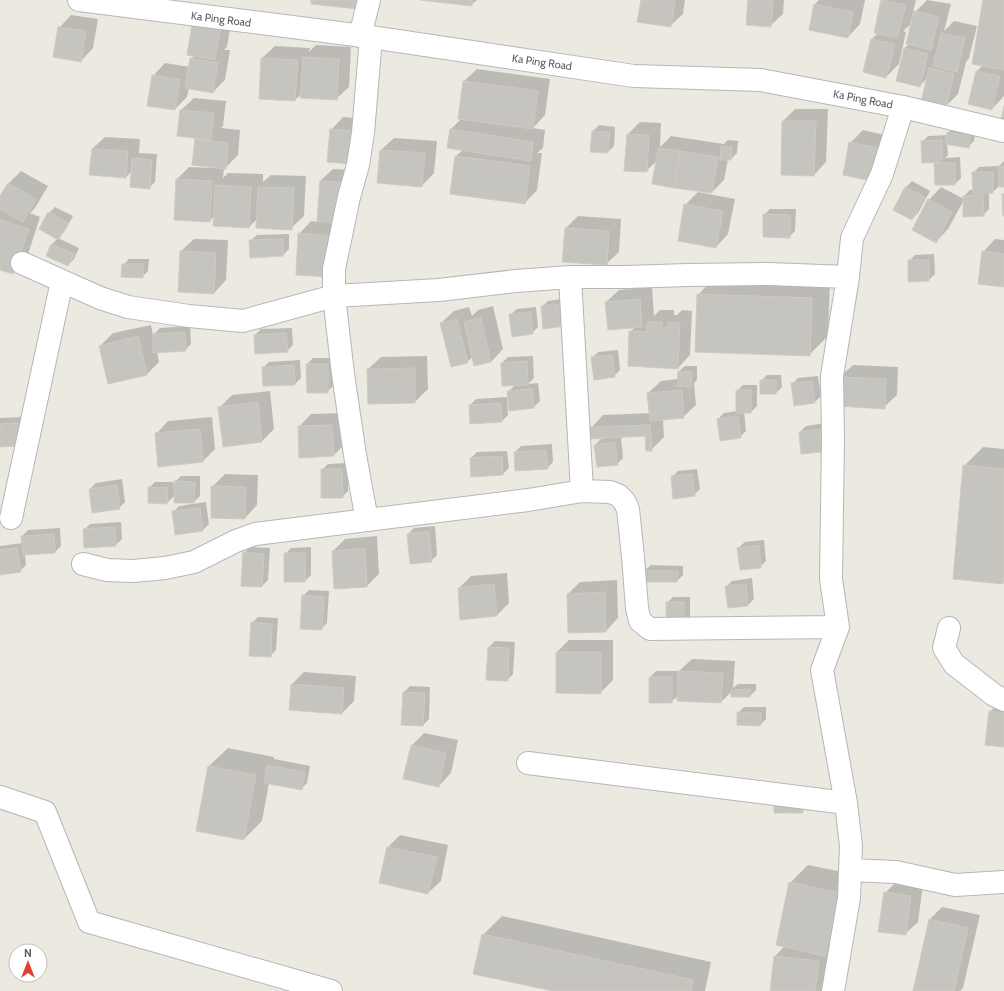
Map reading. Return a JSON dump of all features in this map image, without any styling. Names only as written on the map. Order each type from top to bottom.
[{"type":"street","name":"Ka Ping Road","points":[[78,0],[366,37],[634,76],[761,80],[904,107],[1004,131]]},
{"type":"street","points":[[367,520],[343,374],[334,296],[334,269],[349,197],[358,165],[363,133],[366,37],[369,0]]},
{"type":"street","points":[[833,991],[849,898],[851,846],[846,803],[822,670],[838,628],[831,579],[833,438],[832,376],[848,277],[852,238],[882,174],[904,107]]},
{"type":"street","points":[[22,263],[100,298],[128,307],[189,316],[243,321],[334,296],[439,290],[516,281],[570,277],[762,274],[848,277]]},
{"type":"street","points":[[570,277],[582,491]]},
{"type":"street","points":[[11,518],[62,281]]},
{"type":"street","points":[[83,564],[107,570],[120,571],[165,568],[194,562],[236,541],[255,534],[528,500],[582,491],[610,492],[618,495],[624,501],[628,509],[637,608],[640,621],[650,629],[838,628]]},
{"type":"street","points":[[949,628],[944,648],[954,664],[994,695],[1004,700]]},
{"type":"street","points":[[528,763],[846,803]]},
{"type":"street","points":[[0,797],[44,812],[90,922],[331,991]]},
{"type":"street","points":[[850,870],[896,872],[955,885],[1004,882]]},
{"type":"building","points":[[311,0],[359,0],[358,9],[311,4]]},
{"type":"building","points":[[420,0],[472,0],[472,6]]},
{"type":"building","points":[[641,0],[675,0],[671,27],[637,22]]},
{"type":"building","points":[[748,0],[773,0],[771,27],[746,25]]},
{"type":"building","points":[[881,0],[906,5],[897,38],[874,33]]},
{"type":"building","points":[[983,0],[1004,0],[1004,70],[972,64]]},
{"type":"building","points":[[814,4],[853,12],[848,38],[809,30]]},
{"type":"building","points":[[914,11],[939,17],[931,50],[906,44]]},
{"type":"building","points":[[192,25],[220,30],[215,60],[187,55]]},
{"type":"building","points":[[58,27],[86,31],[81,62],[53,57]]},
{"type":"building","points":[[941,33],[965,38],[957,72],[933,66]]},
{"type":"building","points":[[871,39],[895,44],[886,78],[863,72]]},
{"type":"building","points":[[904,48],[928,54],[920,87],[896,81]]},
{"type":"building","points":[[303,57],[339,59],[337,100],[300,98]]},
{"type":"building","points":[[190,58],[218,63],[213,93],[185,88]]},
{"type":"building","points":[[261,58],[298,60],[295,101],[259,99]]},
{"type":"building","points":[[929,68],[954,74],[946,108],[921,102]]},
{"type":"building","points":[[976,71],[1000,76],[992,110],[968,104]]},
{"type":"building","points":[[152,75],[180,80],[175,110],[147,106]]},
{"type":"building","points":[[463,81],[538,91],[533,129],[458,119]]},
{"type":"building","points":[[1004,106],[1004,121],[1001,120]]},
{"type":"building","points":[[180,110],[214,113],[211,140],[177,136]]},
{"type":"building","points":[[782,121],[816,121],[814,176],[781,175]]},
{"type":"building","points":[[330,129],[356,131],[354,164],[327,162]]},
{"type":"building","points":[[450,129],[533,142],[531,161],[447,148]]},
{"type":"building","points":[[592,131],[610,132],[608,153],[590,152]]},
{"type":"building","points":[[947,132],[970,136],[969,148],[945,144]]},
{"type":"building","points":[[627,134],[649,135],[647,172],[624,171]]},
{"type":"building","points":[[195,139],[228,143],[226,169],[192,165]]},
{"type":"building","points":[[942,140],[942,162],[922,163],[921,141]]},
{"type":"building","points":[[849,142],[878,148],[871,181],[843,175]]},
{"type":"building","points":[[721,146],[732,147],[731,160],[720,160]]},
{"type":"building","points":[[658,148],[680,151],[674,188],[652,184]]},
{"type":"building","points":[[92,149],[128,151],[126,178],[89,175]]},
{"type":"building","points":[[380,150],[425,153],[422,187],[377,183]]},
{"type":"building","points":[[680,151],[718,157],[712,193],[674,188]]},
{"type":"building","points":[[455,156],[530,166],[525,204],[450,194]]},
{"type":"building","points":[[132,158],[152,160],[150,189],[130,187]]},
{"type":"building","points":[[934,163],[955,163],[955,185],[935,185]]},
{"type":"building","points":[[998,166],[1004,166],[1004,187],[999,187]]},
{"type":"building","points":[[972,172],[993,172],[993,193],[973,194]]},
{"type":"building","points":[[176,179],[212,181],[210,222],[174,220]]},
{"type":"building","points":[[320,181],[341,182],[339,223],[317,221]]},
{"type":"building","points":[[8,183],[36,199],[23,222],[0,209],[0,196]]},
{"type":"building","points":[[215,185],[251,187],[249,228],[213,226]]},
{"type":"building","points":[[258,187],[294,188],[292,230],[256,228]]},
{"type":"building","points":[[905,187],[925,197],[912,220],[893,210]]},
{"type":"building","points":[[1002,194],[1004,194],[1004,216],[1003,216]]},
{"type":"building","points":[[983,195],[984,216],[963,217],[963,196]]},
{"type":"building","points":[[928,199],[952,212],[936,243],[912,230]]},
{"type":"building","points":[[684,204],[723,211],[716,248],[678,241]]},
{"type":"building","points":[[48,212],[68,223],[58,240],[39,229]]},
{"type":"building","points":[[763,214],[790,215],[790,238],[763,237]]},
{"type":"building","points":[[0,220],[29,229],[13,274],[0,270]]},
{"type":"building","points":[[565,228],[609,231],[607,265],[562,262]]},
{"type":"building","points":[[298,233],[334,236],[332,277],[296,275]]},
{"type":"building","points":[[283,239],[283,256],[250,258],[249,240]]},
{"type":"building","points":[[51,244],[74,254],[68,266],[46,256]]},
{"type":"building","points":[[180,251],[216,253],[214,294],[178,292]]},
{"type":"building","points":[[982,251],[1004,254],[1004,287],[978,284]]},
{"type":"building","points":[[908,260],[929,260],[929,281],[908,282]]},
{"type":"building","points":[[122,264],[143,264],[143,278],[121,277]]},
{"type":"building","points":[[697,294],[812,298],[810,356],[695,352]]},
{"type":"building","points":[[640,299],[642,327],[608,330],[605,302]]},
{"type":"building","points":[[562,304],[565,326],[543,329],[541,306]]},
{"type":"building","points":[[531,312],[533,334],[512,337],[509,314]]},
{"type":"building","points":[[481,318],[491,362],[474,366],[464,322]]},
{"type":"building","points":[[457,319],[468,363],[451,367],[440,323]]},
{"type":"building","points":[[647,322],[662,322],[662,327],[668,328],[668,322],[680,323],[678,369],[628,366],[629,331],[646,332]]},
{"type":"building","points":[[185,332],[186,351],[153,353],[153,334]]},
{"type":"building","points":[[286,333],[288,352],[255,354],[254,335]]},
{"type":"building","points":[[138,336],[147,375],[108,384],[99,346]]},
{"type":"building","points":[[612,355],[615,377],[594,380],[591,357]]},
{"type":"building","points":[[527,361],[528,385],[502,386],[501,363]]},
{"type":"building","points":[[306,364],[328,364],[328,393],[307,393]]},
{"type":"building","points":[[294,365],[295,385],[263,386],[262,367]]},
{"type":"building","points":[[415,368],[415,403],[368,404],[367,369]]},
{"type":"building","points":[[678,371],[692,372],[691,387],[677,386]]},
{"type":"building","points":[[839,377],[886,379],[885,409],[838,406]]},
{"type":"building","points":[[760,380],[776,380],[776,394],[760,394]]},
{"type":"building","points":[[812,381],[815,403],[794,406],[791,383]]},
{"type":"building","points":[[532,389],[534,408],[509,411],[507,391]]},
{"type":"building","points":[[682,390],[684,418],[650,421],[647,393]]},
{"type":"building","points":[[736,390],[751,390],[751,413],[736,413]]},
{"type":"building","points":[[258,402],[262,442],[223,447],[218,407]]},
{"type":"building","points":[[501,403],[502,422],[470,424],[469,405]]},
{"type":"building","points":[[738,416],[741,438],[720,441],[717,419]]},
{"type":"building","points":[[18,423],[19,446],[0,447],[0,424]]},
{"type":"building","points":[[332,425],[334,456],[299,458],[298,426]]},
{"type":"building","points":[[650,425],[652,451],[646,451],[645,436],[590,439],[590,427]]},
{"type":"building","points":[[200,429],[203,462],[158,467],[155,433]]},
{"type":"building","points":[[820,429],[822,452],[801,454],[799,432]]},
{"type":"building","points":[[615,442],[618,465],[597,467],[594,445]]},
{"type":"building","points":[[546,450],[548,469],[515,471],[514,452]]},
{"type":"building","points":[[502,456],[503,475],[471,477],[470,458]]},
{"type":"building","points":[[963,465],[1004,469],[1003,584],[953,579]]},
{"type":"building","points":[[321,469],[342,469],[343,498],[321,498]]},
{"type":"building","points":[[692,474],[695,496],[673,499],[671,476]]},
{"type":"building","points":[[174,481],[195,482],[194,503],[174,503]]},
{"type":"building","points":[[117,485],[120,509],[92,513],[89,489]]},
{"type":"building","points":[[211,486],[246,487],[245,519],[211,518]]},
{"type":"building","points":[[148,487],[168,488],[167,504],[148,503]]},
{"type":"building","points":[[200,508],[203,531],[175,535],[172,511]]},
{"type":"building","points":[[115,527],[116,546],[84,548],[83,529]]},
{"type":"building","points":[[429,531],[432,562],[410,564],[407,534]]},
{"type":"building","points":[[54,534],[55,553],[23,555],[21,536]]},
{"type":"building","points":[[759,545],[761,568],[740,570],[737,548]]},
{"type":"building","points":[[17,548],[21,572],[0,575],[0,550]]},
{"type":"building","points":[[365,548],[367,587],[334,589],[332,551]]},
{"type":"building","points":[[243,552],[264,554],[262,587],[241,586]]},
{"type":"building","points":[[284,553],[305,553],[305,582],[284,582]]},
{"type":"building","points":[[643,571],[678,571],[677,582],[643,582]]},
{"type":"building","points":[[494,584],[497,616],[460,620],[458,588]]},
{"type":"building","points":[[746,584],[748,606],[728,608],[725,586]]},
{"type":"building","points":[[605,592],[606,632],[568,633],[567,594]]},
{"type":"building","points":[[302,595],[324,597],[322,630],[300,629]]},
{"type":"building","points":[[666,602],[684,602],[684,634],[666,634]]},
{"type":"building","points":[[251,622],[272,624],[271,657],[249,656]]},
{"type":"building","points":[[488,647],[509,648],[508,681],[486,680]]},
{"type":"building","points":[[556,652],[601,652],[601,694],[556,693]]},
{"type":"building","points":[[678,671],[723,673],[721,703],[677,701]]},
{"type":"building","points":[[649,677],[672,677],[672,703],[649,703]]},
{"type":"building","points":[[291,684],[344,688],[342,714],[289,710]]},
{"type":"building","points":[[750,689],[750,697],[731,697],[731,690]]},
{"type":"building","points":[[403,692],[425,693],[423,726],[401,725]]},
{"type":"building","points":[[989,711],[1004,713],[1004,747],[985,745]]},
{"type":"building","points":[[737,712],[761,713],[760,726],[737,725]]},
{"type":"building","points":[[411,745],[446,753],[439,787],[403,779]]},
{"type":"building","points":[[267,765],[305,772],[302,790],[264,783]]},
{"type":"building","points":[[208,766],[256,775],[244,840],[196,831]]},
{"type":"building","points":[[774,800],[803,800],[803,813],[774,813]]},
{"type":"building","points":[[387,847],[437,857],[428,894],[379,883]]},
{"type":"building","points":[[789,882],[839,893],[825,956],[776,945]]},
{"type":"building","points":[[884,892],[911,896],[906,935],[878,932]]},
{"type":"building","points":[[929,919],[968,928],[954,991],[913,991]]},
{"type":"building","points":[[482,934],[693,980],[691,991],[553,991],[473,974]]},
{"type":"building","points":[[774,956],[819,961],[815,991],[770,991]]}]
